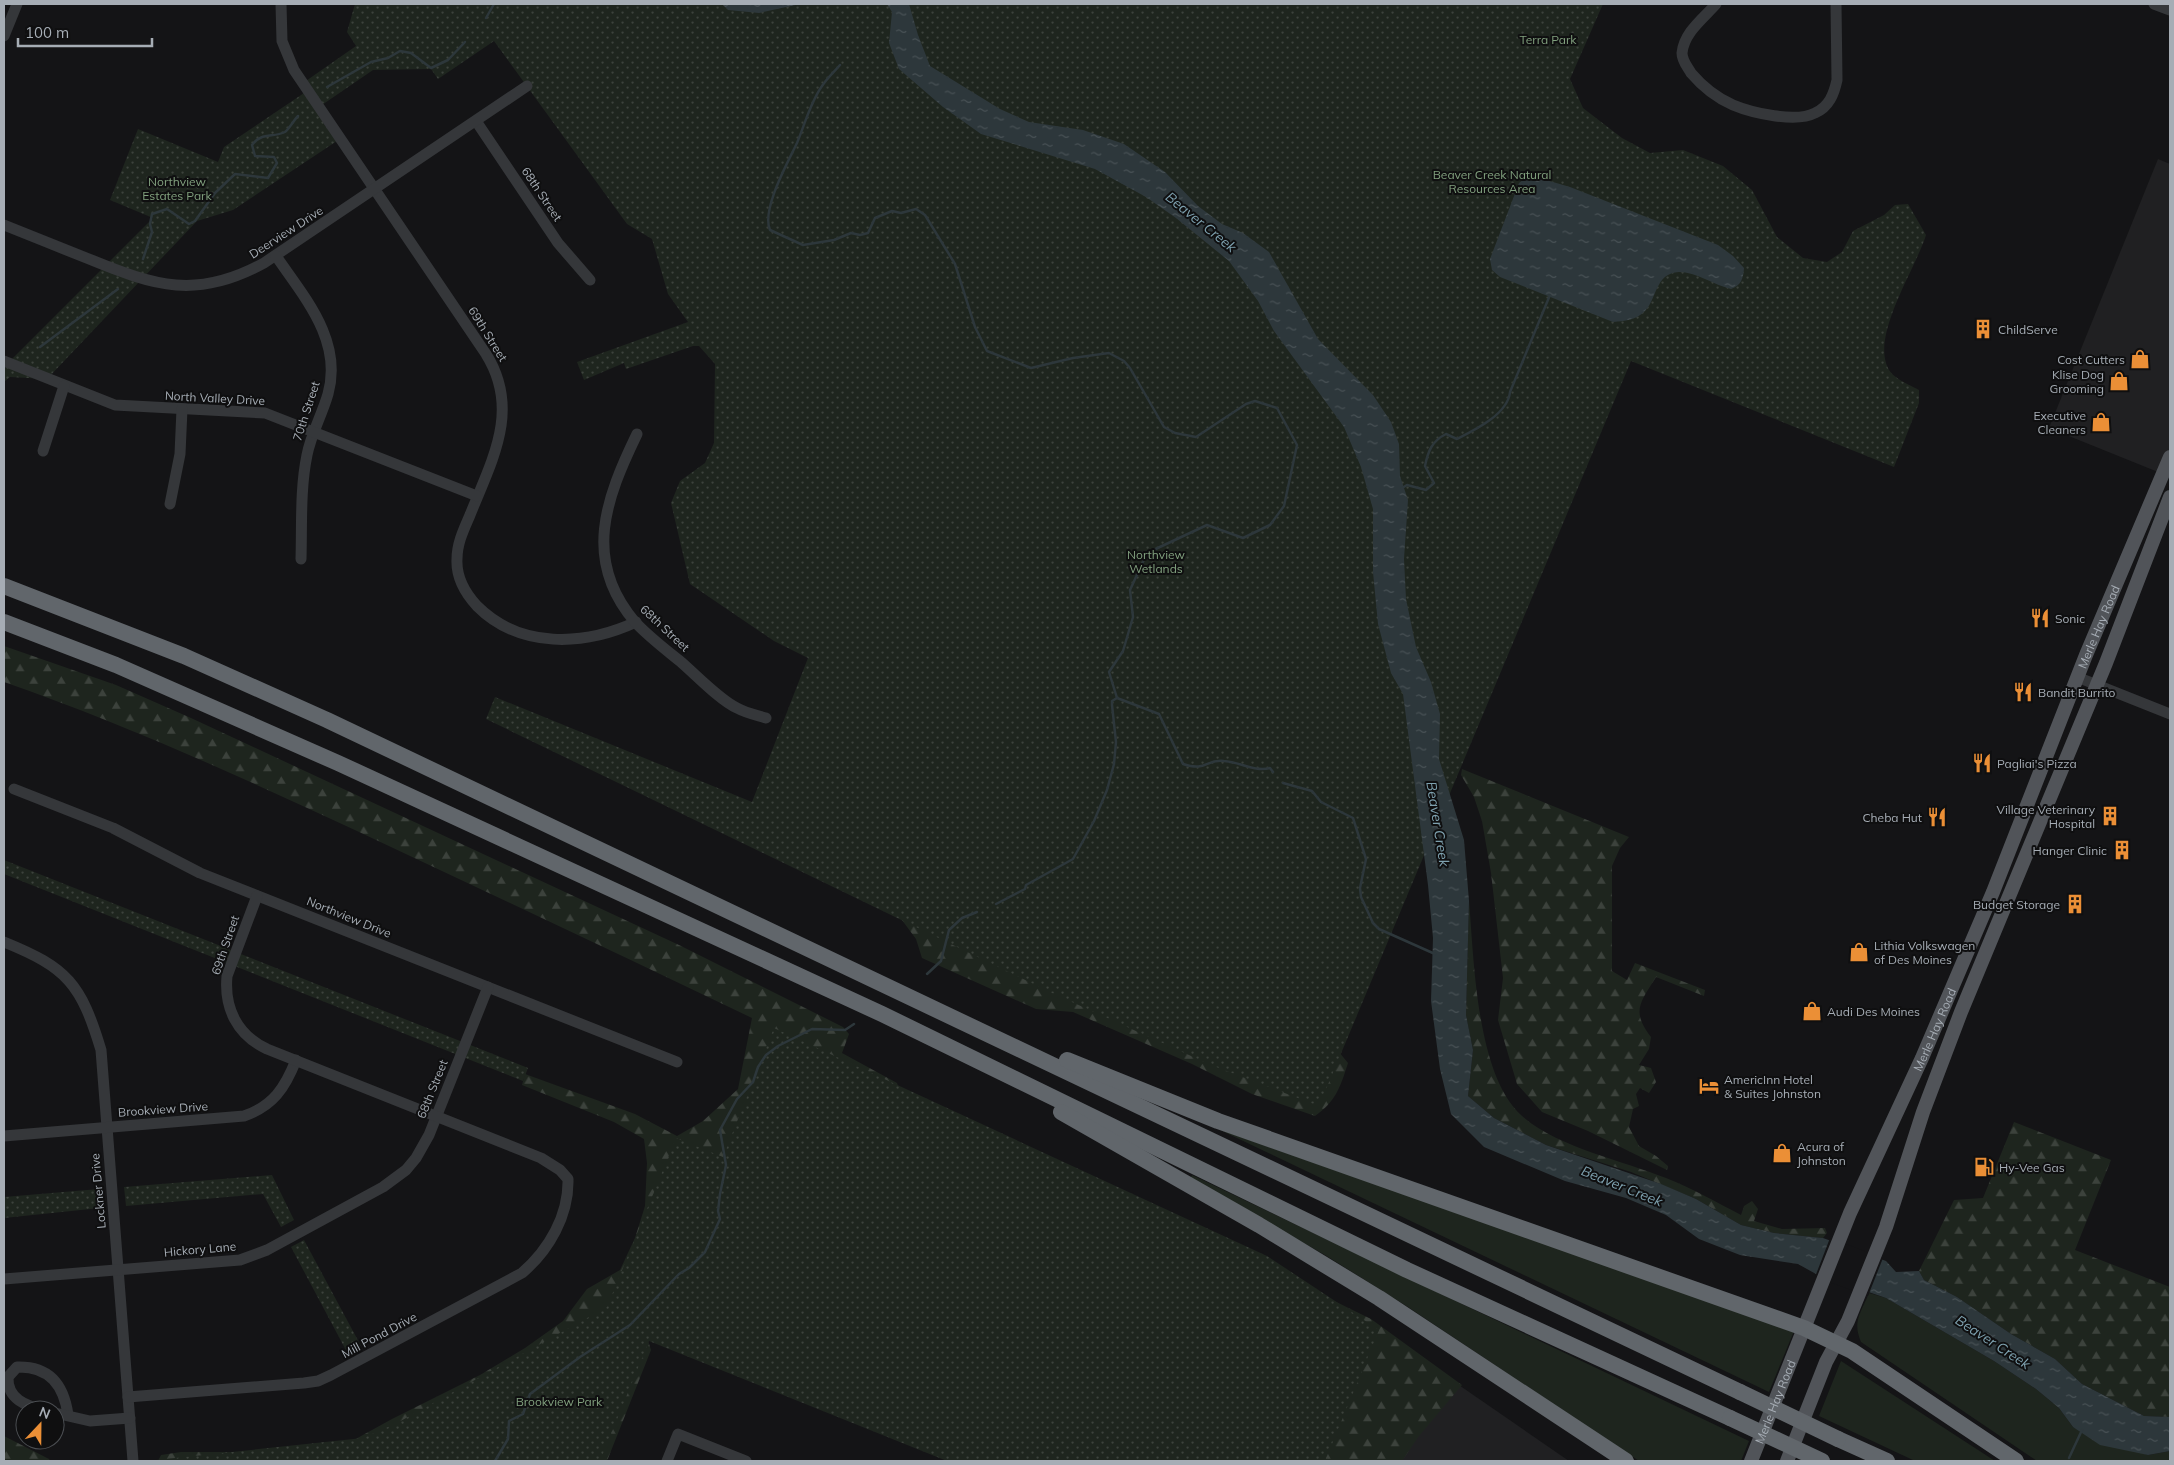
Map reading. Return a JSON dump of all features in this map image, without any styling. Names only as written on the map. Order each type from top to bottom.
[{"type":"highway","points":[[4,586],[184,656],[327,720],[1887,1461]]},
{"type":"highway","points":[[4,622],[116,665],[320,754],[1008,1075],[1407,1270],[1822,1461]]},
{"type":"highway","points":[[910,997],[1218,1121],[1804,1328],[1836,1342],[2016,1461]]},
{"type":"highway","points":[[1008,1075],[1040,1100],[1259,1225],[1379,1298],[1626,1461]]},
{"type":"main road","name":"Merle Hay Road","points":[[1752,1461],[1850,1213],[1922,1058],[1991,898],[2077,678],[2170,457]]},
{"type":"main road","name":"Merle Hay Road","points":[[1787,1461],[1826,1362],[1854,1308],[1886,1227],[1928,1098],[1961,1012],[2097,685],[2170,497]]},
{"type":"street","points":[[4,36],[17,4]]},
{"type":"street","name":"69th Street","points":[[280,4],[282,41],[294,70],[486,354],[496,374],[503,403],[501,434],[461,538],[457,560],[459,577],[466,593],[487,616],[515,633],[551,639],[590,638],[636,622]]},
{"type":"street","points":[[1716,4],[1688,35],[1682,53],[1683,62],[1696,79],[1713,94],[1733,105],[1767,114],[1799,117],[1816,113],[1824,108],[1835,90],[1837,76],[1836,4]]},
{"type":"street","points":[[2154,4],[2170,10]]},
{"type":"street","name":"Deerview Drive","points":[[4,225],[129,275],[166,285],[202,285],[220,282],[250,271],[276,256],[527,86]]},
{"type":"street","name":"68th Street","points":[[476,121],[558,242],[590,280]]},
{"type":"street","name":"70th Street","points":[[276,256],[320,321],[328,345],[331,375],[329,391],[314,432],[304,468],[301,559]]},
{"type":"street","name":"North Valley Drive","points":[[4,362],[115,405],[265,413],[478,496]]},
{"type":"street","points":[[43,451],[64,386]]},
{"type":"street","points":[[170,504],[180,454],[182,409]]},
{"type":"street","name":"68th Street","points":[[637,434],[607,503],[603,536],[606,562],[613,585],[620,600],[636,622],[736,708],[766,718]]},
{"type":"street","points":[[2077,678],[2170,714]]},
{"type":"street","name":"Northview Drive","points":[[14,789],[113,828],[175,862],[257,896],[678,1062]]},
{"type":"street","name":"69th Street","points":[[257,896],[230,964],[226,988],[230,1011],[235,1022],[251,1040],[267,1049],[296,1060]]},
{"type":"street","name":"Lockner Drive","points":[[4,942],[39,957],[65,975],[78,989],[85,1003],[101,1050],[134,1461]]},
{"type":"street","name":"68th Street","points":[[382,1187],[406,1170],[416,1158],[436,1116],[488,987]]},
{"type":"street","points":[[296,1060],[436,1116]]},
{"type":"street","name":"Brookview Drive","points":[[4,1136],[233,1118],[249,1114],[265,1106],[278,1094],[289,1079],[296,1060]]},
{"type":"street","name":"Mill Pond Drive","points":[[128,1397],[318,1381],[351,1366],[522,1274],[543,1253],[552,1240],[566,1207],[569,1195],[568,1179],[560,1170],[541,1158],[436,1116]]},
{"type":"street","name":"Hickory Lane","points":[[4,1279],[226,1262],[254,1256],[382,1187]]},
{"type":"street","points":[[18,1400],[12,1393],[8,1378],[17,1368],[36,1369],[47,1374],[58,1384],[66,1399],[68,1415]]},
{"type":"street","points":[[65,1415],[90,1421],[130,1418]]},
{"type":"street","points":[[667,1461],[678,1434],[746,1461]]},
{"type":"shaded area","points":[[2158,159],[2170,164],[2170,457],[2163,474],[2049,428]]},
{"type":"shaded area","points":[[1379,1330],[1569,1461],[1325,1461]]},
{"type":"green space","name":"Northview Wetlands","points":[[355,4],[1603,4],[1570,79],[1583,108],[1622,138],[1650,153],[1683,150],[1723,166],[1752,190],[1777,237],[1803,258],[1827,262],[1842,252],[1853,231],[1884,215],[1895,205],[1908,204],[1926,235],[1890,320],[1885,338],[1884,354],[1890,372],[1919,390],[1919,403],[1894,467],[1631,361],[1319,1106],[1211,1065],[1052,993],[486,719],[495,697],[752,802],[808,658],[774,641],[690,584],[671,503],[680,481],[705,463],[714,443],[715,364],[699,346],[693,346],[626,369],[624,363],[584,380],[577,362],[688,322],[668,294],[652,239],[627,224],[494,41],[438,79],[431,69],[373,70],[319,107],[340,139],[233,210],[197,221],[47,379],[10,377],[4,382],[4,361],[8,363],[153,218],[110,200],[138,129],[218,162],[224,147],[307,91],[303,83],[356,46],[347,32]]},
{"type":"green space","name":"Brookview Park","points":[[4,646],[116,685],[191,718],[679,945],[843,1027],[849,1034],[842,1053],[897,1083],[900,1093],[644,1328],[651,1350],[607,1461],[158,1461],[161,1455],[181,1452],[300,1452],[352,1441],[480,1375],[525,1348],[563,1321],[587,1289],[620,1270],[635,1238],[645,1206],[647,1163],[644,1139],[614,1122],[522,1085],[525,1074],[635,1114],[677,1136],[703,1121],[738,1089],[752,1018],[226,771],[94,715],[4,682]]},
{"type":"green space","points":[[1462,769],[1629,837],[1620,848],[1612,866],[1612,971],[1627,980],[1635,963],[1705,990],[1704,996],[1656,977],[1640,1007],[1641,1020],[1651,1037],[1649,1049],[1639,1065],[1651,1068],[1656,1082],[1649,1093],[1640,1088],[1636,1094],[1639,1106],[1633,1109],[1629,1127],[1639,1146],[1668,1166],[1667,1170],[1588,1131],[1542,1112],[1517,1084],[1498,1020],[1503,978],[1491,873],[1482,821],[1474,797],[1461,775]]},
{"type":"green space","points":[[4,860],[528,1068],[523,1081],[4,874]]},
{"type":"green space","points":[[1469,901],[1476,983],[1486,1044],[1495,1072],[1506,1096],[1521,1115],[1552,1136],[1590,1152],[1676,1182],[1741,1215],[1744,1206],[1752,1201],[1758,1209],[1754,1221],[1782,1229],[1825,1228],[1827,1233],[1823,1238],[1774,1233],[1741,1225],[1696,1199],[1631,1172],[1546,1145],[1494,1118],[1468,1096],[1473,1050],[1466,1015]]},
{"type":"green space","points":[[896,912],[1334,1046],[1348,1063],[1342,1080],[1333,1099],[1315,1116],[1252,1094],[1192,1064],[1073,1012],[1036,1009],[922,958],[916,939]]},
{"type":"green space","name":"Brookview Park","points":[[774,1028],[1267,1256],[1379,1330],[1325,1461],[947,1461],[649,1341],[600,1461],[147,1461],[363,1438],[397,1423],[607,1307],[676,1138],[723,1157]]},
{"type":"green space","points":[[2014,1122],[2111,1160],[2075,1250],[2170,1287],[2170,1417],[2144,1416],[2082,1384],[2055,1359],[2011,1334],[1957,1297],[1924,1280],[1919,1271],[1954,1200],[1983,1198]]},
{"type":"green space","points":[[1218,1129],[1794,1331],[1769,1392]]},
{"type":"green space","points":[[272,1175],[294,1220],[281,1227],[263,1194],[126,1206],[124,1187]]},
{"type":"green space","points":[[1192,1175],[1749,1441],[1741,1461],[1639,1461],[1408,1307],[1325,1255],[1190,1179]]},
{"type":"green space","points":[[99,1189],[100,1208],[4,1218],[4,1197]]},
{"type":"green space","points":[[304,1240],[361,1346],[348,1354],[291,1247]]},
{"type":"green space","points":[[1869,1293],[1886,1298],[1994,1361],[2036,1389],[2059,1408],[2073,1427],[2148,1455],[2170,1451],[2170,1461],[2037,1461],[1861,1342],[1857,1323]]},
{"type":"green space","points":[[1320,1294],[1371,1319],[1462,1385],[1419,1436],[1402,1461],[1284,1461]]},
{"type":"green space","points":[[1841,1361],[1995,1461],[1915,1461],[1819,1416]]},
{"type":"green space","points":[[4,1436],[15,1442],[15,1450],[31,1450],[50,1461],[4,1461]]},
{"type":"water","points":[[722,4],[800,4],[759,13],[728,10]]},
{"type":"water","name":"Beaver Creek","points":[[887,4],[909,4],[930,66],[1000,109],[1029,122],[1083,130],[1124,144],[1165,172],[1198,206],[1222,224],[1243,233],[1269,252],[1318,339],[1373,395],[1391,422],[1399,444],[1400,476],[1408,500],[1404,559],[1406,599],[1416,647],[1431,682],[1440,714],[1439,759],[1464,840],[1469,901],[1466,1015],[1473,1050],[1468,1096],[1494,1118],[1546,1145],[1661,1184],[1696,1199],[1741,1225],[1774,1233],[1823,1238],[1886,1261],[1896,1272],[1919,1271],[1924,1280],[1957,1297],[2011,1334],[2055,1359],[2082,1384],[2144,1416],[2170,1417],[2170,1451],[2148,1455],[2100,1445],[2073,1427],[2059,1408],[2036,1389],[1994,1361],[1886,1298],[1816,1274],[1798,1264],[1740,1255],[1699,1239],[1666,1215],[1626,1198],[1565,1181],[1484,1147],[1451,1114],[1440,1069],[1431,1001],[1433,938],[1428,885],[1403,694],[1391,673],[1378,624],[1373,572],[1373,509],[1361,467],[1344,427],[1274,331],[1258,301],[1229,261],[1176,218],[1146,197],[1095,169],[981,134],[943,107],[899,69],[889,43],[892,12]]},
{"type":"water","points":[[1529,175],[1570,187],[1718,245],[1733,256],[1744,268],[1741,282],[1731,289],[1692,274],[1671,273],[1661,282],[1649,306],[1642,314],[1630,320],[1613,322],[1500,277],[1492,270],[1490,259],[1519,183]]},
{"type":"pier","points":[[1830,1238],[1883,1258],[1868,1296],[1815,1277]]},
{"type":"waterway","points":[[486,18],[494,4]]},
{"type":"waterway","points":[[327,87],[371,62],[388,58],[400,51],[411,53],[431,68],[448,60],[465,42]]},
{"type":"waterway","points":[[840,65],[824,83],[814,99],[797,143],[782,174],[769,211],[768,221],[770,230],[803,245],[834,240],[851,233],[860,235],[868,233],[875,218],[892,211],[901,213],[916,209],[925,215],[955,264],[975,327],[987,351],[1031,368],[1073,358],[1109,353],[1124,361],[1130,368],[1164,427],[1175,433],[1196,437],[1246,404],[1255,401],[1277,408],[1297,445],[1284,506],[1270,525],[1243,538],[1207,525],[1147,553],[1130,590],[1133,617],[1123,651],[1109,672],[1117,698],[1159,714],[1183,764],[1197,767],[1224,761],[1258,769],[1270,768],[1273,772]]},
{"type":"waterway","points":[[143,259],[152,232],[150,224],[152,214],[167,209],[189,224],[195,221],[215,193],[235,174],[268,178],[277,163],[274,157],[255,156],[252,145],[259,138],[285,132],[298,116]]},
{"type":"waterway","points":[[40,347],[118,289]]},
{"type":"waterway","points":[[1402,488],[1407,485],[1426,490],[1434,483],[1425,466],[1429,451],[1434,443],[1446,434],[1457,439],[1490,420],[1503,407],[1508,400],[1550,295]]},
{"type":"waterway","points":[[996,904],[1025,889],[1026,885],[1073,859],[1094,821],[1107,790],[1114,764],[1116,742],[1112,701],[1117,698]]},
{"type":"waterway","points":[[1283,783],[1312,791],[1321,802],[1353,818],[1366,859],[1360,888],[1361,897],[1373,923],[1379,929],[1435,954]]},
{"type":"waterway","points":[[927,974],[941,961],[949,930],[962,918],[977,912]]},
{"type":"waterway","points":[[495,1461],[508,1439],[509,1421],[523,1414],[530,1394],[580,1357],[630,1325],[679,1274],[689,1268],[705,1252],[720,1219],[718,1211],[726,1165],[720,1130],[737,1099],[753,1082],[758,1067],[766,1055],[778,1046],[812,1029],[845,1030],[854,1024]]},
{"type":"waterway","points":[[2069,1458],[2082,1430]]},
{"type":"place","name":"ChildServe","points":[[1983,329]]},
{"type":"place","name":"Cost Cutters","points":[[2140,359]]},
{"type":"place","name":"Klise Dog Grooming","points":[[2119,381]]},
{"type":"place","name":"Executive Cleaners","points":[[2101,422]]},
{"type":"place","name":"Sonic","points":[[2040,618]]},
{"type":"place","name":"Bandit Burrito","points":[[2023,692]]},
{"type":"place","name":"Pagliai's Pizza","points":[[1982,763]]},
{"type":"place","name":"Village Veterinary Hospital","points":[[2110,816]]},
{"type":"place","name":"Cheba Hut","points":[[1937,817]]},
{"type":"place","name":"Hanger Clinic","points":[[2122,850]]},
{"type":"place","name":"Budget Storage","points":[[2075,904]]},
{"type":"place","name":"Lithia Volkswagen of Des Moines","points":[[1859,952]]},
{"type":"place","name":"Audi Des Moines","points":[[1812,1011]]},
{"type":"place","name":"AmericInn Hotel & Suites Johnston","points":[[1709,1086]]},
{"type":"place","name":"Acura of Johnston","points":[[1782,1153]]},
{"type":"place","name":"Hy-Vee Gas","points":[[1984,1167]]},
{"type":"park label","name":"Terra Park","points":[[1548,39]]},
{"type":"park label","name":"Beaver Creek Natural Resources Area","points":[[1492,181]]},
{"type":"park label","name":"Northview Estates Park","points":[[177,188]]}]
